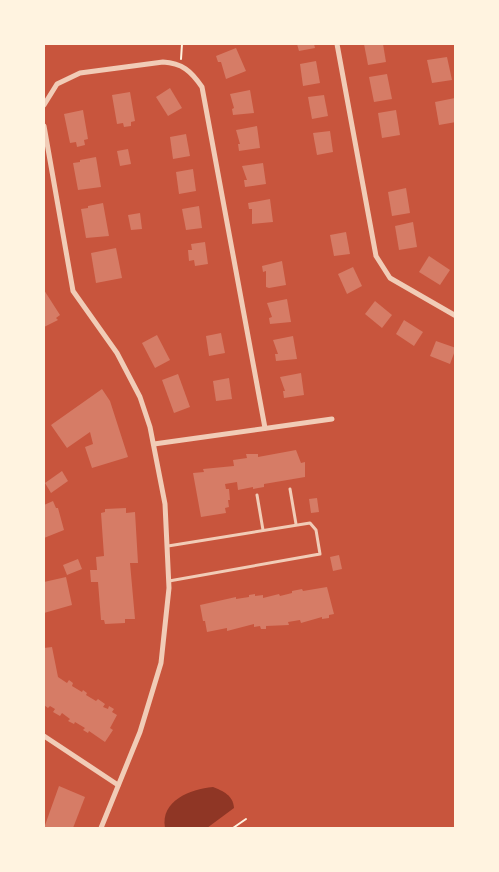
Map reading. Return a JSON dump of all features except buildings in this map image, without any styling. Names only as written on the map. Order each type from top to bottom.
[{"type":"street","points":[[337,44],[376,256],[390,278],[456,316]]},
{"type":"street","points":[[44,105],[57,84],[80,73],[163,62],[181,65],[194,75],[202,87],[206,101],[265,428]]},
{"type":"street","points":[[44,126],[73,291],[129,373],[143,407],[154,444],[165,504],[169,580],[161,663],[140,732],[100,828]]},
{"type":"street","points":[[154,444],[332,419]]},
{"type":"street","points":[[44,736],[118,785]]},
{"type":"lane","points":[[290,489],[296,524]]},
{"type":"lane","points":[[257,495],[263,530]]},
{"type":"lane","points":[[168,546],[310,523],[315,530],[320,554],[169,580]]},
{"type":"path","points":[[181,65],[182,44]]},
{"type":"path","points":[[233,828],[246,819]]},
{"type":"shaded area","points":[[213,787],[230,797],[234,808],[207,828],[165,828],[167,810],[178,798],[195,790]]}]
